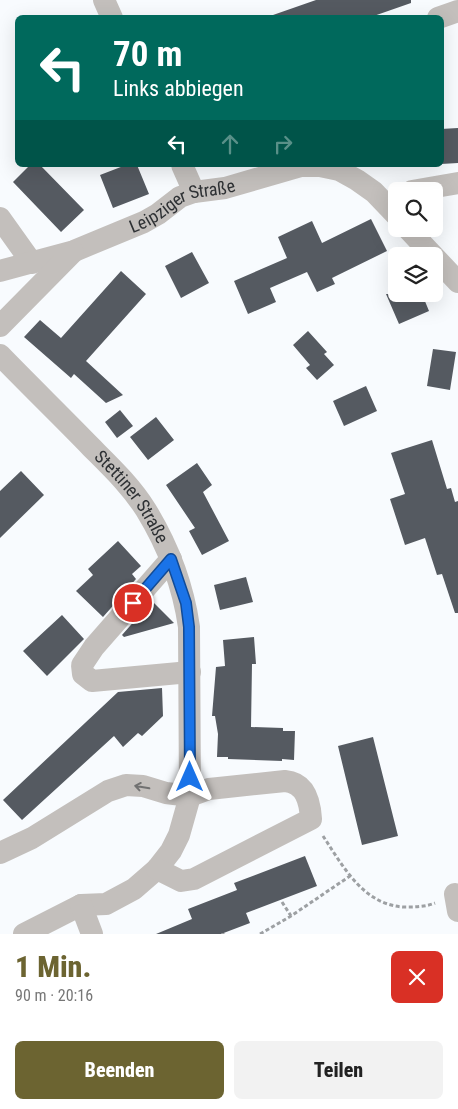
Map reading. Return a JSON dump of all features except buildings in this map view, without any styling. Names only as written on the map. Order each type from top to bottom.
[{"type":"street","points":[[104,0],[111,15]]},
{"type":"street","points":[[444,16],[458,11]]},
{"type":"street","points":[[183,167],[194,192]]},
{"type":"street","name":"Leipziger Straße","points":[[0,271],[32,264],[74,251],[144,222],[180,197],[194,192],[225,188],[297,167]]},
{"type":"street","name":"Leipziger Straße","points":[[339,168],[388,202]]},
{"type":"street","points":[[443,186],[458,183]]},
{"type":"street","points":[[0,218],[32,264]]},
{"type":"street","points":[[416,237],[458,282]]},
{"type":"street","name":"Leipziger Straße","points":[[0,326],[74,251]]},
{"type":"street","name":"Stettiner Straße","points":[[0,355],[124,480],[146,509],[171,559],[186,603],[189,627],[190,796],[179,835],[158,869],[134,889],[106,904],[81,905],[24,934]]},
{"type":"street","points":[[171,559],[94,647],[82,665],[83,674],[92,681],[190,672]]},
{"type":"street","points":[[0,853],[32,838],[108,791],[126,785],[143,786],[166,794],[190,796],[208,789],[290,782],[302,788],[306,794],[311,820],[188,881],[173,878],[158,869]]},
{"type":"street","points":[[81,905],[92,934]]},
{"type":"path","points":[[311,820],[350,876],[368,895],[400,907],[418,908],[431,904],[457,903]]},
{"type":"path","points":[[260,934],[291,916],[350,876]]},
{"type":"path","points":[[282,902],[291,916]]},
{"type":"route","points":[[133,603],[171,559],[180,580],[186,603],[189,627],[190,777]]}]
